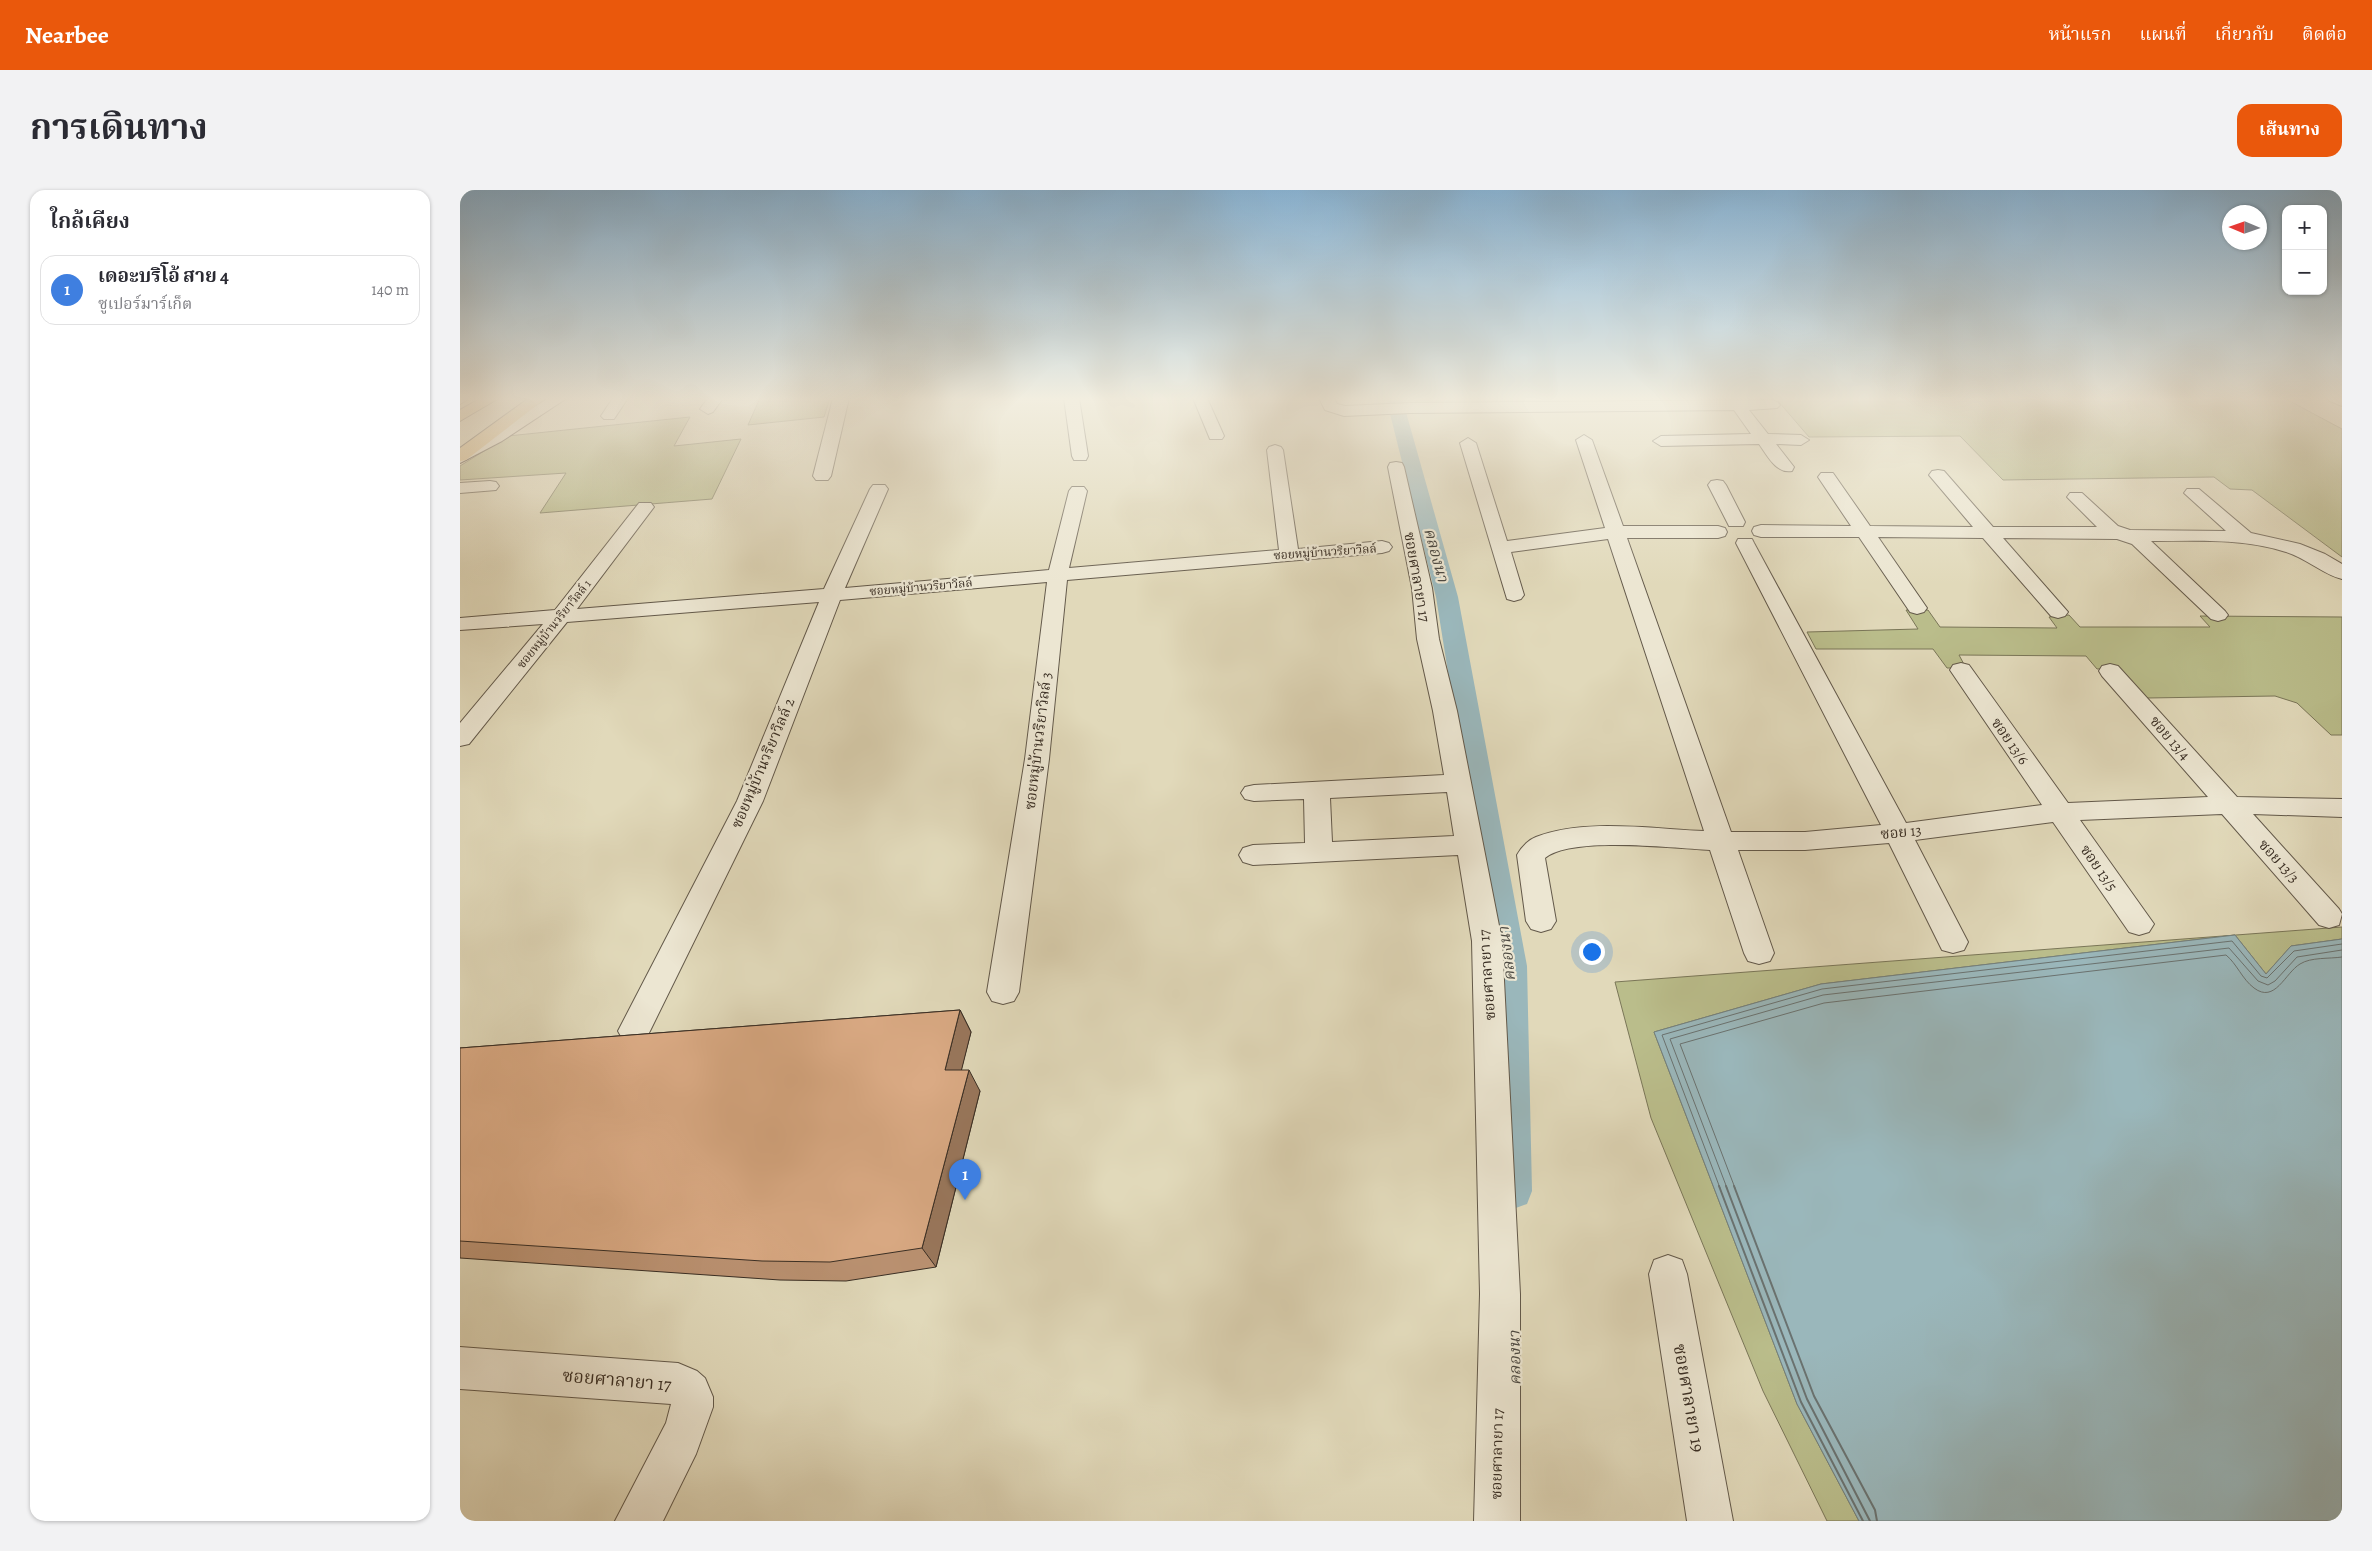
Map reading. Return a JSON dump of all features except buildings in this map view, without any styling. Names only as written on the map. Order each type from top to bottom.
[{"type":"street","points":[[822,476],[826,460]]},
{"type":"street","points":[[1276,460],[1289,554]]},
{"type":"street","points":[[1473,460],[1514,595]]},
{"type":"street","points":[[1591,460],[1759,952]]},
{"type":"street","points":[[1780,460],[1786,467]]},
{"type":"street","name":"ซอยศาลายา 17","points":[[1396,467],[1422,588],[1428,639],[1445,711],[1487,941],[1500,1294],[1496,1521]]},
{"type":"street","points":[[1938,475],[2058,612]]},
{"type":"street","points":[[1827,477],[1917,608]]},
{"type":"street","points":[[1717,485],[1747,532],[1953,942]]},
{"type":"street","points":[[460,488],[490,486]]},
{"type":"street","name":"ซอยหมู่บ้านวริยาวิลล์ 2","points":[[634,1031],[750,801],[832,595],[879,489]]},
{"type":"street","name":"ซอยหมู่บ้านวริยาวิลล์ 3","points":[[1003,992],[1036,759],[1058,575],[1078,491]]},
{"type":"street","points":[[2193,493],[2244,537]]},
{"type":"street","points":[[2076,497],[2111,530],[2139,540],[2218,615]]},
{"type":"street","name":"ซอยหมู่บ้านวริยาวิลล์ 1","points":[[460,739],[561,616],[645,507]]},
{"type":"street","points":[[1500,548],[1616,532],[1718,532],[1731,540],[1747,532],[1989,532],[2244,537],[2300,551],[2318,558],[2342,573]]},
{"type":"street","name":"ซอยหมู่บ้านวริยาวิลล์","points":[[460,624],[832,595],[1382,547]]},
{"type":"street","name":"ซอย 13/6","points":[[1961,670],[2059,812]]},
{"type":"street","name":"ซอย 13/4","points":[[2110,670],[2229,805]]},
{"type":"street","points":[[1254,793],[1458,784]]},
{"type":"street","points":[[1317,790],[1319,852]]},
{"type":"street","name":"ซอย 13","points":[[1541,921],[1531,854],[1544,844],[1572,838],[1612,836],[1722,841],[1805,840],[1898,833],[2059,812],[2229,805],[2342,808]]},
{"type":"street","name":"ซอย 13/3","points":[[2229,805],[2329,917]]},
{"type":"street","name":"ซอย 13/5","points":[[2059,812],[2139,924]]},
{"type":"street","points":[[1253,855],[1468,845]]},
{"type":"street","name":"ซอยศาลายา 19","points":[[1668,1274],[1710,1521]]},
{"type":"street","name":"ซอยศาลายา 17","points":[[460,1368],[678,1384],[686,1388],[692,1397],[691,1419],[638,1521]]},
{"type":"green space","points":[[469,460],[731,460],[712,499],[540,513],[566,473],[460,480],[460,466]]},
{"type":"green space","points":[[1984,460],[2342,460],[2342,557],[2252,490],[2230,489],[2214,477],[2003,480]]},
{"type":"green space","points":[[1906,610],[1928,610],[1940,627],[2057,628],[2049,617],[2069,615],[2080,627],[2210,627],[2200,616],[2342,617],[2342,735],[2331,735],[2297,703],[2275,696],[2147,698],[2120,668],[2097,669],[2086,656],[1959,655],[1966,668],[1947,668],[1933,649],[1816,649],[1807,632],[1918,629]]},
{"type":"green space","points":[[2342,927],[2342,939],[2291,946],[2266,974],[2235,935]]},
{"type":"green space","points":[[2233,935],[1821,984],[1654,1032],[1797,1404],[1859,1521],[1827,1521],[1763,1391],[1651,1118],[1615,982]]},
{"type":"water","points":[[2235,935],[2266,974],[2291,946],[2342,939],[2342,1521],[1859,1521],[1797,1404],[1654,1032],[1821,984]]},
{"type":"waterway","name":"คลองนา","points":[[1411,460],[1447,597],[1511,966],[1513,1191]]},
{"type":"place","name":"เดอะบริโอ้ สาย 4","points":[[965,1200]]}]
